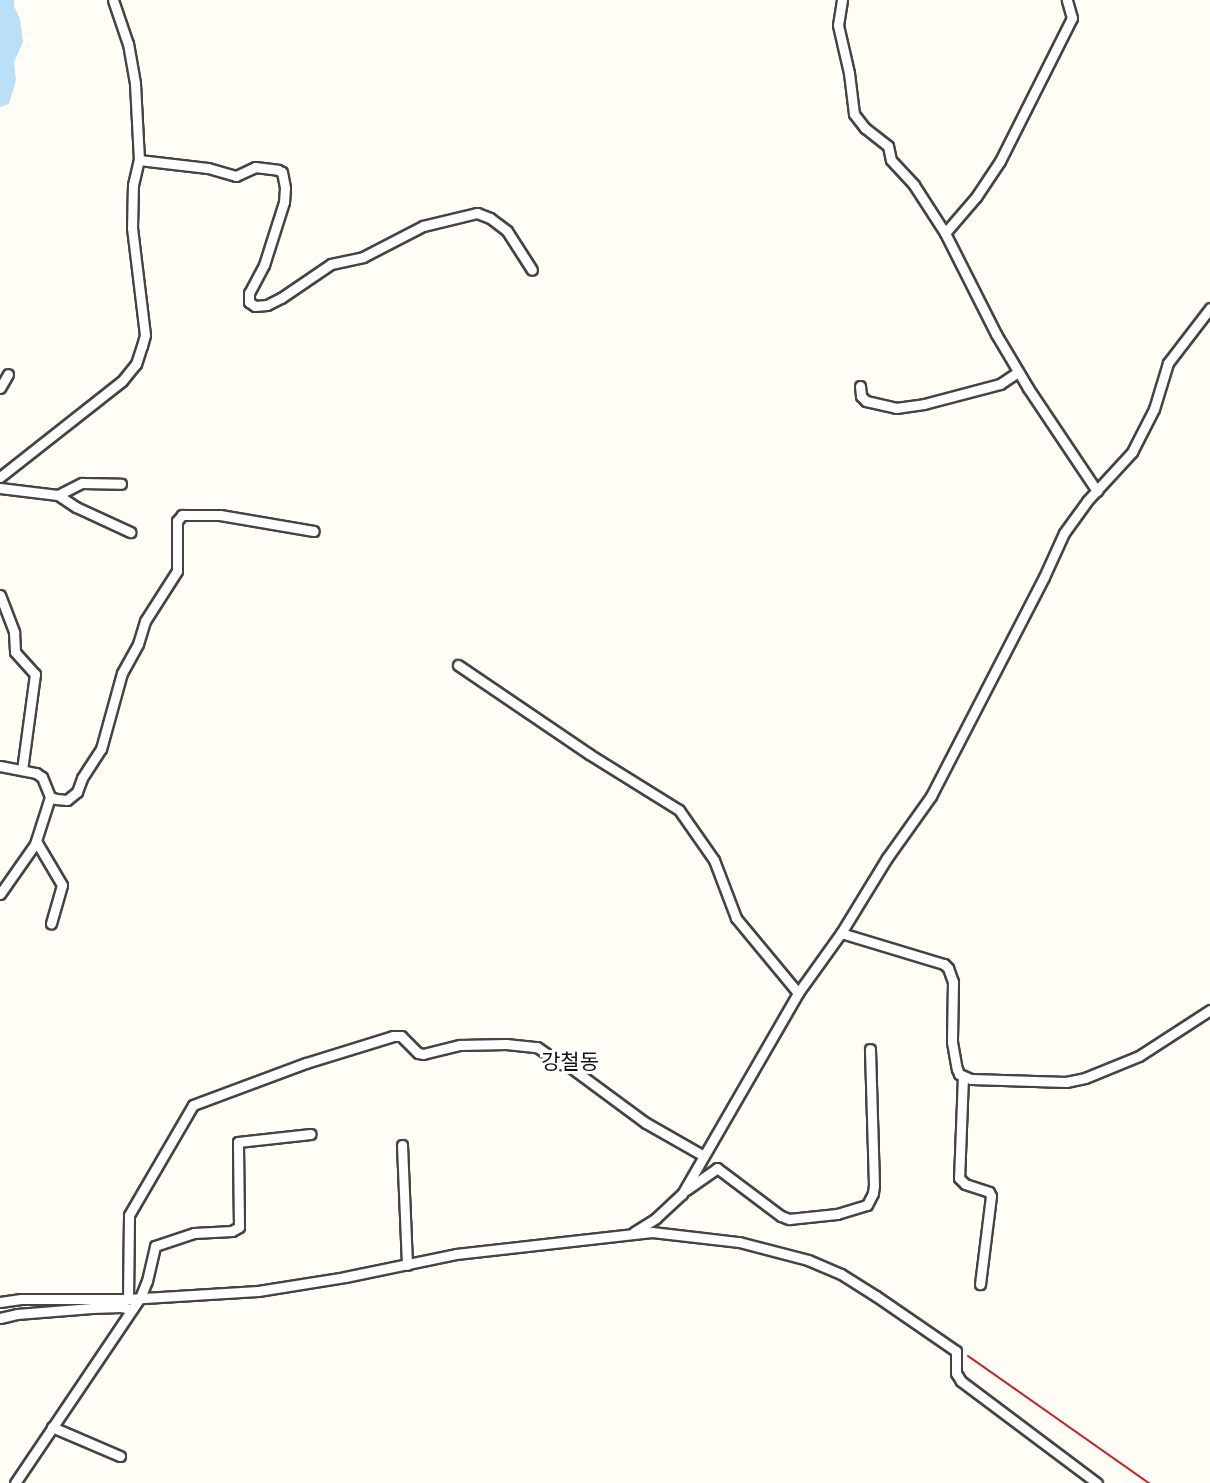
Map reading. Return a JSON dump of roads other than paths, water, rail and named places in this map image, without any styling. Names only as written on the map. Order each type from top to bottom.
[{"type":"street","points":[[0,477],[110,391],[136,364],[144,335],[132,228],[133,186],[139,160],[135,83],[128,44],[113,0]]},
{"type":"street","points":[[842,0],[838,25],[849,74],[854,114],[865,128],[888,146],[891,160],[914,185],[945,233],[1018,372],[1097,491]]},
{"type":"street","points":[[945,233],[976,197],[1000,161],[1072,18],[1068,0]]},
{"type":"street","points":[[139,160],[208,168],[236,176],[255,167],[282,172],[285,188],[284,202],[264,265],[249,293],[249,302],[255,306],[267,305],[281,298],[331,264],[363,257],[423,226],[477,213],[490,218],[507,231],[532,270]]},
{"type":"street","points":[[682,1194],[702,1155],[798,993],[841,933],[888,858],[932,796],[1044,577],[1064,533],[1097,491],[1120,467],[1143,434],[1168,363],[1210,308]]},
{"type":"street","points":[[860,386],[861,396],[866,401],[896,408],[1000,384],[1018,372]]},
{"type":"street","points":[[0,388],[8,374]]},
{"type":"street","points":[[58,495],[82,483],[121,483]]},
{"type":"street","points":[[0,488],[58,495],[76,507],[130,532]]},
{"type":"street","points":[[50,796],[62,800],[73,797],[101,749],[122,673],[138,644],[145,621],[177,571],[179,518],[182,515],[220,515],[314,531]]},
{"type":"street","points":[[0,595],[14,632],[15,652],[35,674],[22,770]]},
{"type":"street","points":[[458,665],[589,754],[679,810],[714,860],[736,918],[798,993]]},
{"type":"street","points":[[0,766],[36,773],[42,777],[50,796],[36,841],[15,876],[0,894]]},
{"type":"street","points":[[36,841],[62,885],[51,923]]},
{"type":"street","points":[[841,933],[944,964],[948,968],[953,982],[952,1042],[957,1069],[963,1076],[971,1079],[1066,1082],[1085,1078],[1138,1056],[1210,1010]]},
{"type":"street","points":[[128,1299],[129,1215],[193,1105],[306,1063],[393,1036],[401,1036],[418,1053],[423,1054],[460,1045],[506,1044],[537,1047],[561,1064],[570,1067],[646,1123],[702,1155]]},
{"type":"street","points":[[629,1234],[656,1218],[682,1194],[717,1168],[781,1216],[789,1219],[837,1214],[867,1205],[874,1185],[870,1049]]},
{"type":"street","points":[[963,1076],[959,1178],[965,1184],[989,1192],[991,1196],[980,1284]]},
{"type":"street","points":[[15,1483],[140,1298],[147,1281],[150,1257],[155,1246],[194,1233],[232,1231],[239,1227],[238,1142],[311,1134]]},
{"type":"street","points":[[402,1145],[407,1265]]},
{"type":"street","points":[[0,1302],[21,1299],[128,1299],[278,1289],[456,1254],[652,1232],[739,1242],[791,1254],[841,1274],[956,1351],[956,1373],[961,1381],[1097,1483]]},
{"type":"street","points":[[0,1318],[17,1314],[92,1308],[132,1309]]},
{"type":"street","points":[[52,1426],[120,1456]]},
{"type":"water","points":[[0,0],[14,0],[14,6],[20,19],[23,42],[14,62],[16,80],[9,104],[0,107]]},
{"type":"railway","points":[[968,1356],[1149,1483]]},
{"type":"district","name":"강철동","points":[[570,1060]]}]
